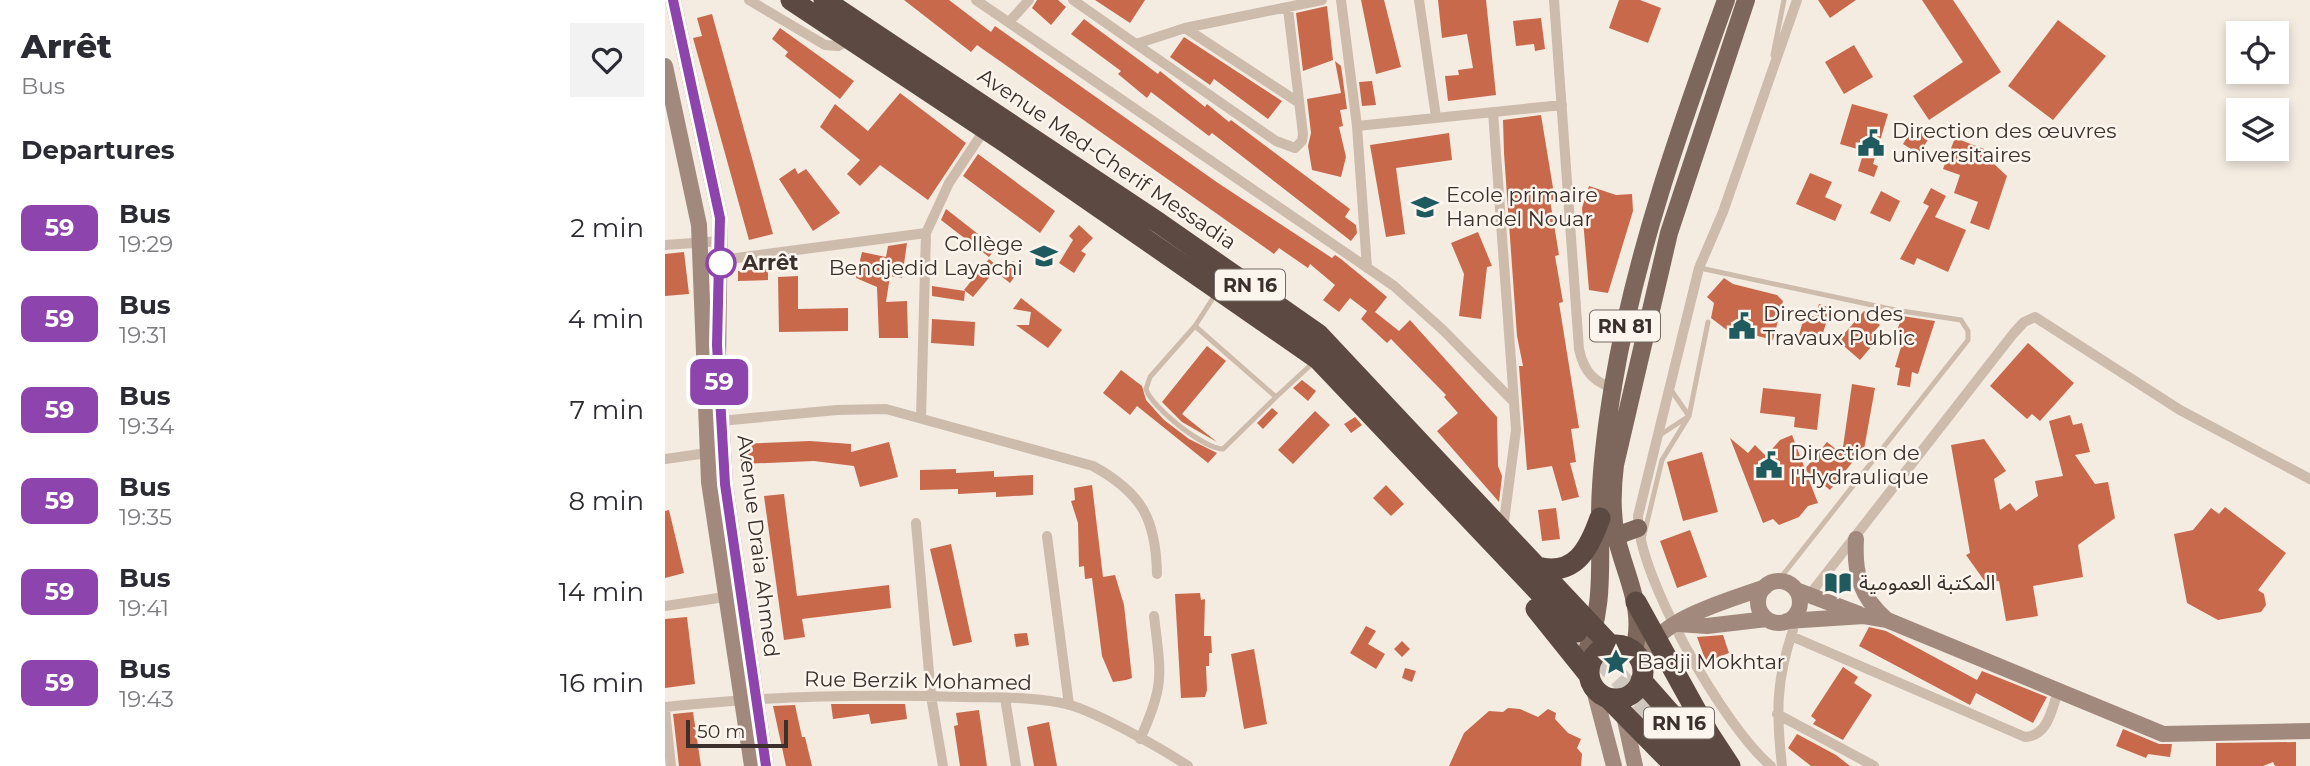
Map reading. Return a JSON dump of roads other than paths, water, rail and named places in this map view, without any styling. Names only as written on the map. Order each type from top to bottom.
[{"type":"highway","name":"Avenue Med-Cherif Messadia","points":[[791,0],[985,129],[1318,359],[1400,446]]},
{"type":"highway","name":"Avenue Med-Cherif Messadia","points":[[824,0],[1159,223],[1309,327],[1346,361],[1503,529],[1537,567],[1586,630],[1611,646]]},
{"type":"highway","name":"RN 16","points":[[1400,446],[1586,630]]},
{"type":"highway","points":[[1400,446],[1436,495],[1603,689],[1675,766]]},
{"type":"highway","points":[[1537,567],[1559,570],[1579,559],[1591,542],[1600,518]]},
{"type":"highway","points":[[1636,602],[1730,766]]},
{"type":"highway","points":[[1611,646],[1639,666],[1630,695],[1603,689],[1595,656],[1611,646]]},
{"type":"highway","name":"RN 16","points":[[1639,666],[1717,766]]},
{"type":"highway","name":"RN 16","points":[[1654,716],[1696,766]]},
{"type":"main road","name":"RN 81","points":[[1603,689],[1586,630],[1602,568],[1600,518],[1612,388],[1623,333],[1658,205],[1695,86],[1727,0]]},
{"type":"main road","name":"RN 81","points":[[1639,666],[1636,602],[1616,536],[1611,501],[1613,483],[1630,392],[1669,233],[1746,0]]},
{"type":"main road","points":[[1616,536],[1639,534]]},
{"type":"street","name":"Avenue Draia Ahmed","points":[[673,0],[713,181],[721,241],[717,326],[720,421],[750,698],[751,766]]},
{"type":"street","points":[[750,0],[825,45],[838,46],[849,40]]},
{"type":"street","points":[[976,0],[1394,286],[1443,330],[1512,400]]},
{"type":"street","points":[[1009,22],[1028,0]]},
{"type":"street","points":[[1073,0],[1263,132],[1295,148],[1302,141],[1288,9]]},
{"type":"street","points":[[1136,44],[1185,28],[1322,0]]},
{"type":"street","points":[[1341,0],[1357,126],[1367,268]]},
{"type":"street","points":[[1419,0],[1436,117]]},
{"type":"street","points":[[1554,0],[1579,349],[1587,372],[1593,379],[1612,388],[1630,392]]},
{"type":"street","points":[[1771,766],[1754,752],[1714,695],[1676,625],[1639,534],[1641,500],[1699,268],[1723,212],[1797,0]]},
{"type":"street","points":[[1185,28],[1297,102]]},
{"type":"street","name":"Avenue Draia Ahmed","points":[[665,66],[692,183],[701,242],[706,453],[725,597],[766,766]]},
{"type":"street","points":[[1357,126],[1562,105]]},
{"type":"street","points":[[1493,112],[1516,430],[1503,529]]},
{"type":"street","points":[[921,418],[926,233],[949,183],[985,129]]},
{"type":"street","points":[[721,260],[926,233]]},
{"type":"street","points":[[665,245],[721,241]]},
{"type":"street","points":[[1782,766],[1777,714],[1780,671],[1803,592],[1856,539],[2024,322],[2035,317],[2180,410],[2310,479]]},
{"type":"street","points":[[720,421],[865,408],[921,418],[1093,466],[1121,483],[1149,517],[1157,541],[1157,574]]},
{"type":"street","points":[[665,459],[706,453]]},
{"type":"street","points":[[916,523],[931,696],[943,766]]},
{"type":"street","points":[[1047,536],[1069,705]]},
{"type":"street","points":[[1856,539],[1855,560],[1863,595],[1887,620]]},
{"type":"street","points":[[1767,619],[1762,614],[1758,600],[1771,584]]},
{"type":"street","points":[[1639,666],[1654,637],[1676,625],[1771,584],[1791,585],[1864,616],[1887,620],[2163,734],[2310,731]]},
{"type":"street","points":[[665,606],[725,597]]},
{"type":"street","points":[[1792,626],[1864,616]]},
{"type":"street","points":[[1140,739],[1159,696],[1160,673],[1154,617]]},
{"type":"street","points":[[1676,625],[1707,626],[1767,619],[1792,626],[2025,737],[2038,734],[2043,728],[2058,691]]},
{"type":"street","points":[[1603,689],[1614,766]]},
{"type":"street","points":[[1603,689],[1635,766]]},
{"type":"street","name":"Rue Berzik Mohamed","points":[[665,708],[750,698],[931,696],[1005,698],[1069,705],[1140,739],[1188,766]]},
{"type":"street","points":[[1005,698],[1016,766]]},
{"type":"street","points":[[665,708],[671,766]]},
{"type":"street","points":[[1777,714],[1874,766]]},
{"type":"lane","points":[[1767,88],[1784,0]]},
{"type":"lane","points":[[1699,268],[1895,310],[1951,317],[1961,320],[1968,331],[1968,340],[1927,394],[1771,584]]},
{"type":"lane","points":[[1219,289],[1195,326],[1150,377],[1146,389],[1153,402],[1205,445],[1223,449],[1318,359]]},
{"type":"lane","points":[[1639,534],[1648,525],[1652,493],[1662,460],[1689,416],[1708,322]]},
{"type":"lane","points":[[1195,326],[1276,397]]},
{"type":"lane","points":[[1669,387],[1689,416]]},
{"type":"lane","points":[[1658,436],[1689,416]]},
{"type":"tunnel","points":[[1577,632],[1654,716]]},
{"type":"place","name":"Direction des œuvres universitaires","points":[[1871,143]]},
{"type":"place","name":"Ecole primaire Handel Nouar","points":[[1425,207]]},
{"type":"place","name":"Collège Bendjedid Layachi","points":[[1044,256]]},
{"type":"place","name":"Arrêt","points":[[721,263]]},
{"type":"place","name":"Direction des Travaux Public","points":[[1742,326]]},
{"type":"place","name":"Direction de l'Hydraulique","points":[[1769,465]]},
{"type":"place","name":"المكتبة العمومية","points":[[1838,583]]},
{"type":"place","name":"Badji Mokhtar","points":[[1616,662]]}]
